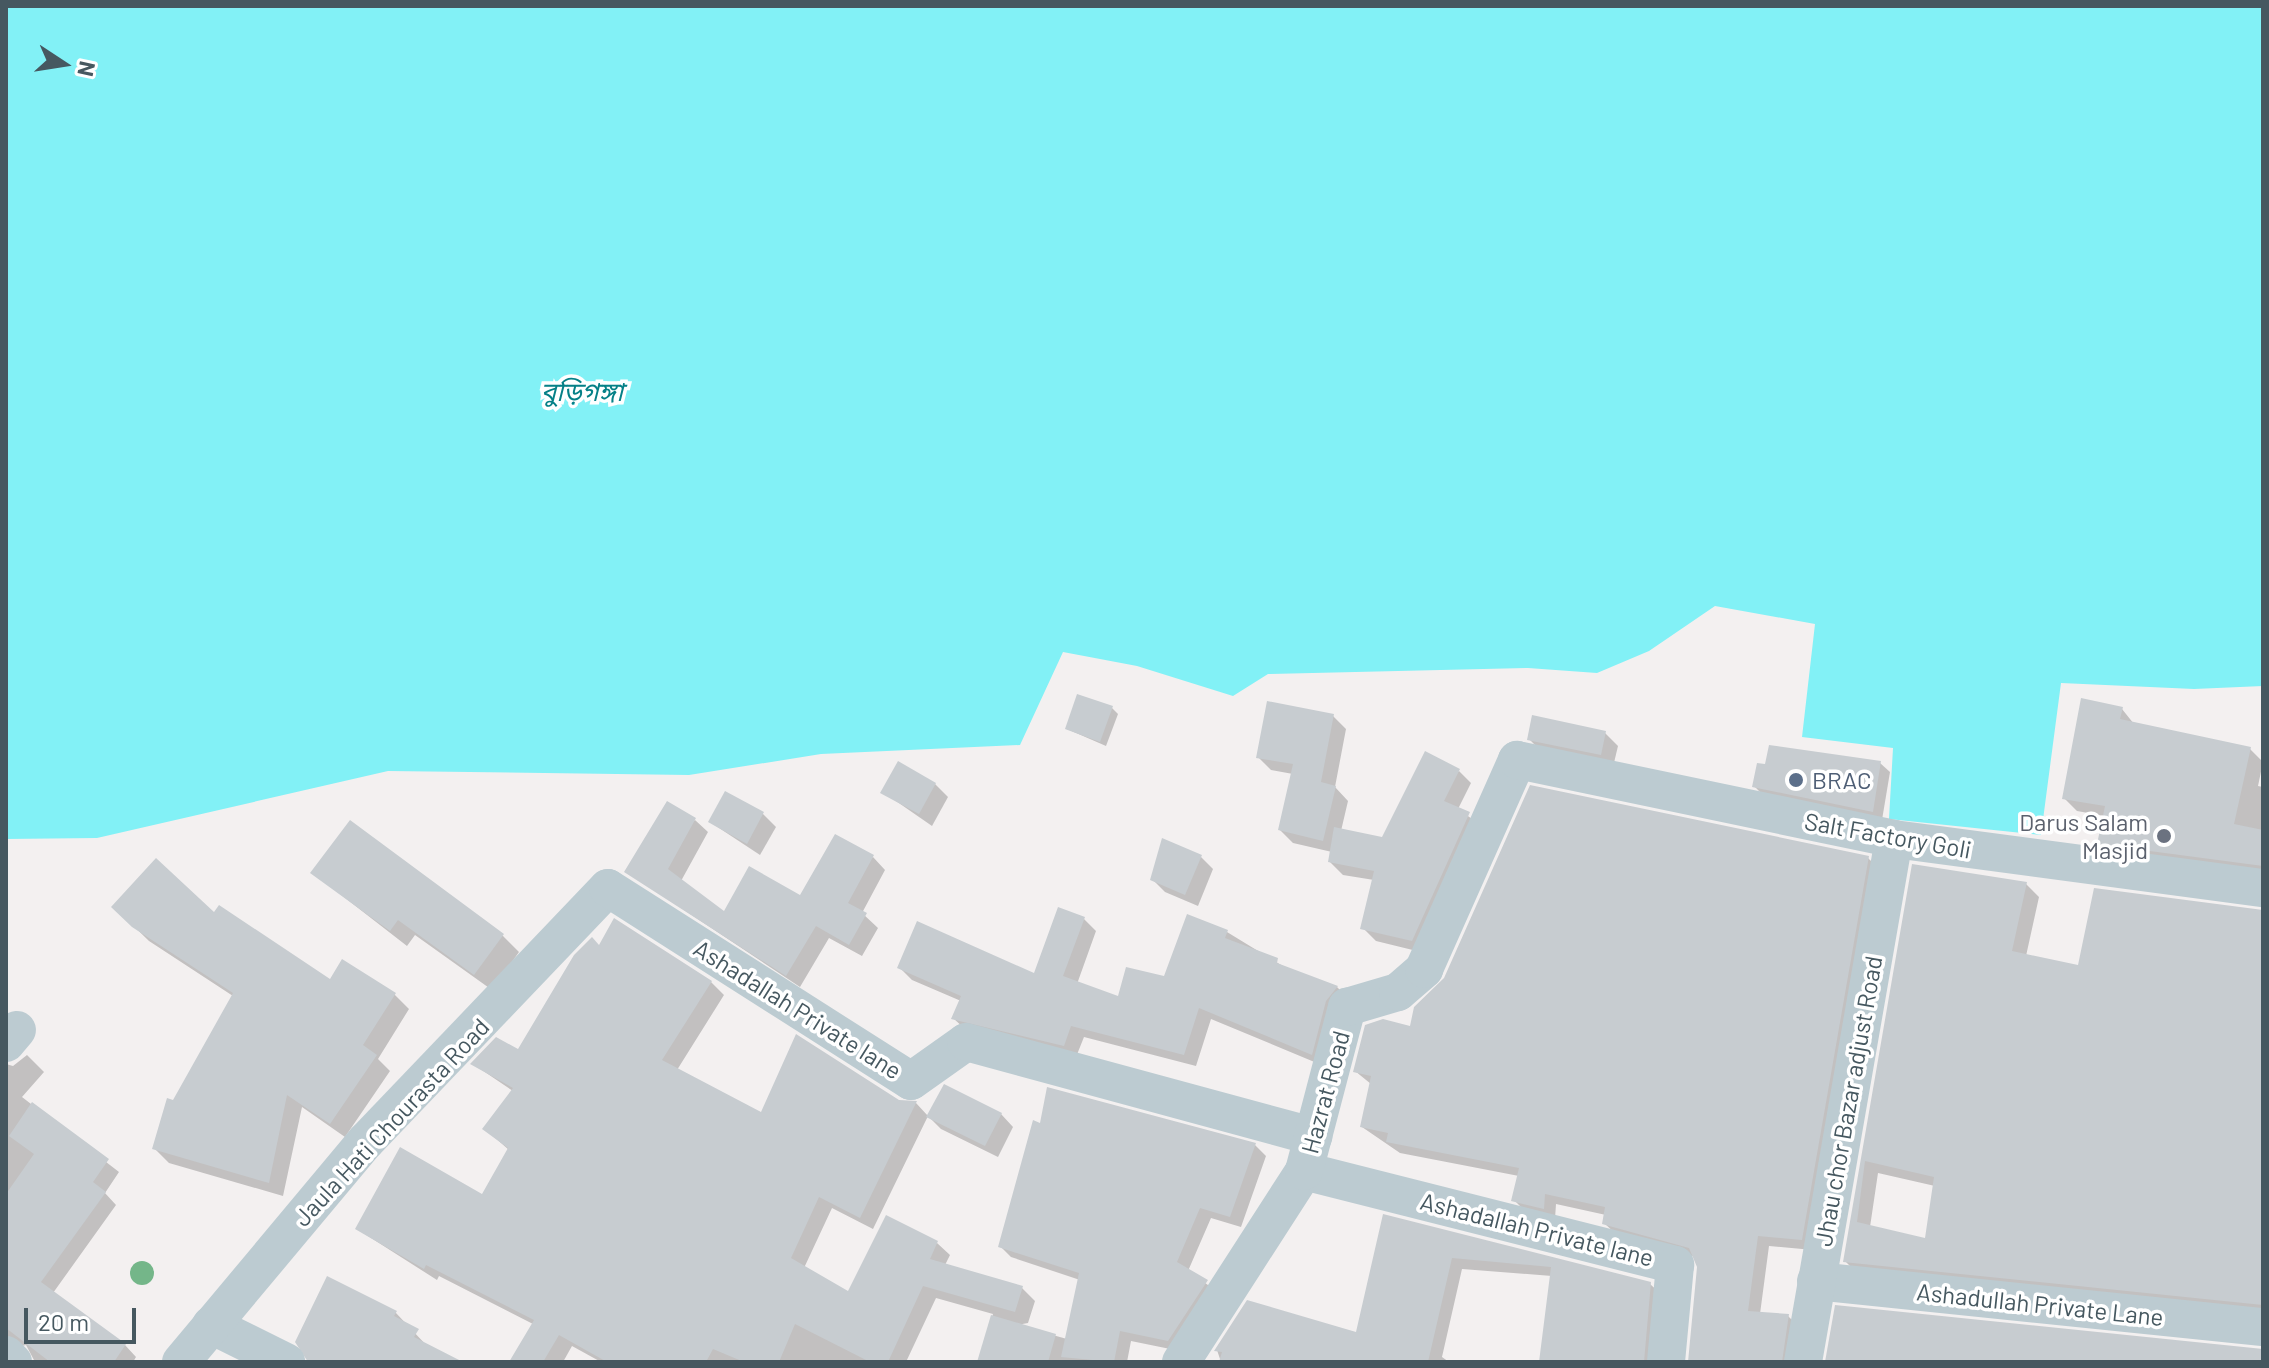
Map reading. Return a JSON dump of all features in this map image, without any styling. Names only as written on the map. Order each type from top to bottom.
[{"type":"street","name":"Salt Factory Goli","points":[[1517,760],[1894,839],[2263,888]]},
{"type":"street","name":"Hazrat Road","points":[[1181,1362],[1309,1153],[1347,1007],[1398,992],[1424,969],[1517,760]]},
{"type":"street","name":"Jhau chor Bazar adjust Road","points":[[1803,1362],[1894,839]]},
{"type":"street","name":"Ashadallah Private lane","points":[[608,888],[911,1081],[966,1042],[1309,1153],[1675,1265],[1666,1362]]},
{"type":"street","name":"Jaula Hati Chourasta Road","points":[[181,1362],[366,1141],[608,888]]},
{"type":"street","name":"Ashadullah Private Lane","points":[[1816,1281],[2263,1327]]},
{"type":"street","points":[[211,1325],[286,1362]]},
{"type":"street","points":[[6,1355],[13,1362]]},
{"type":"water","name":"বুড়িগঙ্গা","points":[[6,6],[2263,6],[2263,686],[2194,689],[2061,683],[2041,835],[1889,819],[1893,748],[1802,737],[1815,624],[1715,606],[1649,651],[1597,673],[1528,668],[1268,674],[1233,696],[1137,666],[1063,652],[1020,745],[821,754],[689,775],[388,771],[97,838],[6,839]]},
{"type":"building","points":[[1077,694],[1113,706],[1100,742],[1065,729]]},
{"type":"building","points":[[2081,698],[2123,707],[2120,719],[2251,747],[2234,824],[2263,830],[2263,866],[2097,844],[2105,806],[2062,799]]},
{"type":"building","points":[[1267,701],[1334,714],[1321,782],[1336,786],[1323,841],[1278,830],[1293,764],[1256,758]]},
{"type":"building","points":[[1532,715],[1606,731],[1601,755],[1527,740]]},
{"type":"building","points":[[1769,745],[1881,761],[1873,812],[1752,787],[1757,763],[1765,764]]},
{"type":"building","points":[[1425,751],[1460,769],[1444,801],[1470,812],[1412,941],[1360,929],[1374,871],[1328,862],[1334,827],[1382,837]]},
{"type":"building","points":[[898,761],[936,783],[919,814],[880,793]]},
{"type":"building","points":[[1530,785],[1869,856],[1802,1240],[1758,1236],[1748,1311],[1789,1314],[1782,1362],[1688,1362],[1697,1267],[1689,1248],[1602,1224],[1605,1207],[1545,1194],[1544,1209],[1511,1201],[1519,1168],[1386,1142],[1388,1133],[1360,1127],[1371,1076],[1353,1072],[1365,1025],[1383,1019],[1410,1026],[1414,1007],[1444,978]]},
{"type":"building","points":[[725,791],[764,812],[747,844],[708,822]]},
{"type":"building","points":[[667,801],[696,818],[668,869],[724,911],[749,866],[800,895],[835,834],[874,855],[848,903],[867,913],[849,945],[816,926],[786,976],[624,872]]},
{"type":"building","points":[[350,820],[504,934],[474,975],[398,920],[390,931],[310,873]]},
{"type":"building","points":[[1162,838],[1202,855],[1185,895],[1150,880]]},
{"type":"building","points":[[156,858],[214,912],[219,905],[330,979],[342,959],[396,993],[363,1045],[377,1055],[330,1124],[287,1095],[269,1183],[152,1149],[167,1098],[173,1100],[233,993],[132,927],[111,907]]},
{"type":"building","points":[[1912,864],[2027,882],[2012,951],[2078,965],[2094,888],[2263,910],[2263,1305],[1843,1262]],"holes":[[[1865,1161],[1934,1177],[1925,1238],[1857,1222]]]},
{"type":"building","points":[[1058,907],[1085,917],[1063,976],[1118,996],[1126,967],[1164,976],[1187,914],[1228,930],[1225,938],[1278,958],[1277,963],[1338,986],[1326,1001],[1312,1055],[1199,1008],[1184,1055],[1071,1026],[1064,1046],[951,1019],[961,996],[897,968],[917,921],[1034,973]]},
{"type":"building","points":[[614,918],[712,981],[662,1060],[761,1112],[796,1034],[899,1100],[917,1101],[860,1218],[819,1197],[791,1258],[848,1291],[886,1215],[938,1241],[930,1259],[1023,1286],[1015,1312],[923,1286],[888,1362],[870,1362],[795,1324],[779,1362],[744,1362],[713,1349],[706,1362],[607,1362],[559,1335],[543,1362],[509,1362],[534,1320],[426,1265],[424,1269],[355,1229],[400,1147],[482,1194],[508,1148],[482,1129],[513,1088],[470,1064],[496,1037],[518,1049],[574,955],[592,937],[599,945]]},
{"type":"building","points":[[944,1084],[1002,1113],[985,1146],[926,1117]]},
{"type":"building","points":[[1047,1087],[1256,1143],[1230,1217],[1200,1208],[1177,1262],[1208,1280],[1168,1341],[1120,1331],[1114,1362],[1061,1357],[1079,1273],[998,1247],[1033,1120],[1040,1123]]},
{"type":"building","points":[[32,1102],[109,1159],[93,1182],[106,1192],[41,1282],[126,1344],[114,1362],[50,1362],[6,1328],[6,1194],[34,1154],[9,1136]]},
{"type":"building","points":[[1383,1214],[1651,1282],[1644,1362],[1539,1362],[1551,1267],[1452,1258],[1428,1362],[1219,1362],[1222,1352],[1214,1351],[1247,1300],[1356,1332]]},
{"type":"building","points":[[327,1276],[397,1311],[394,1316],[419,1329],[414,1337],[463,1362],[308,1362],[295,1342]]},
{"type":"building","points":[[1835,1305],[2263,1349],[2263,1362],[1825,1362]]},
{"type":"building","points":[[991,1315],[1056,1334],[1048,1362],[977,1362]]},
{"type":"place","name":"BRAC","points":[[1796,780]]},
{"type":"place","name":"Darus Salam Masjid","points":[[2164,836]]}]
